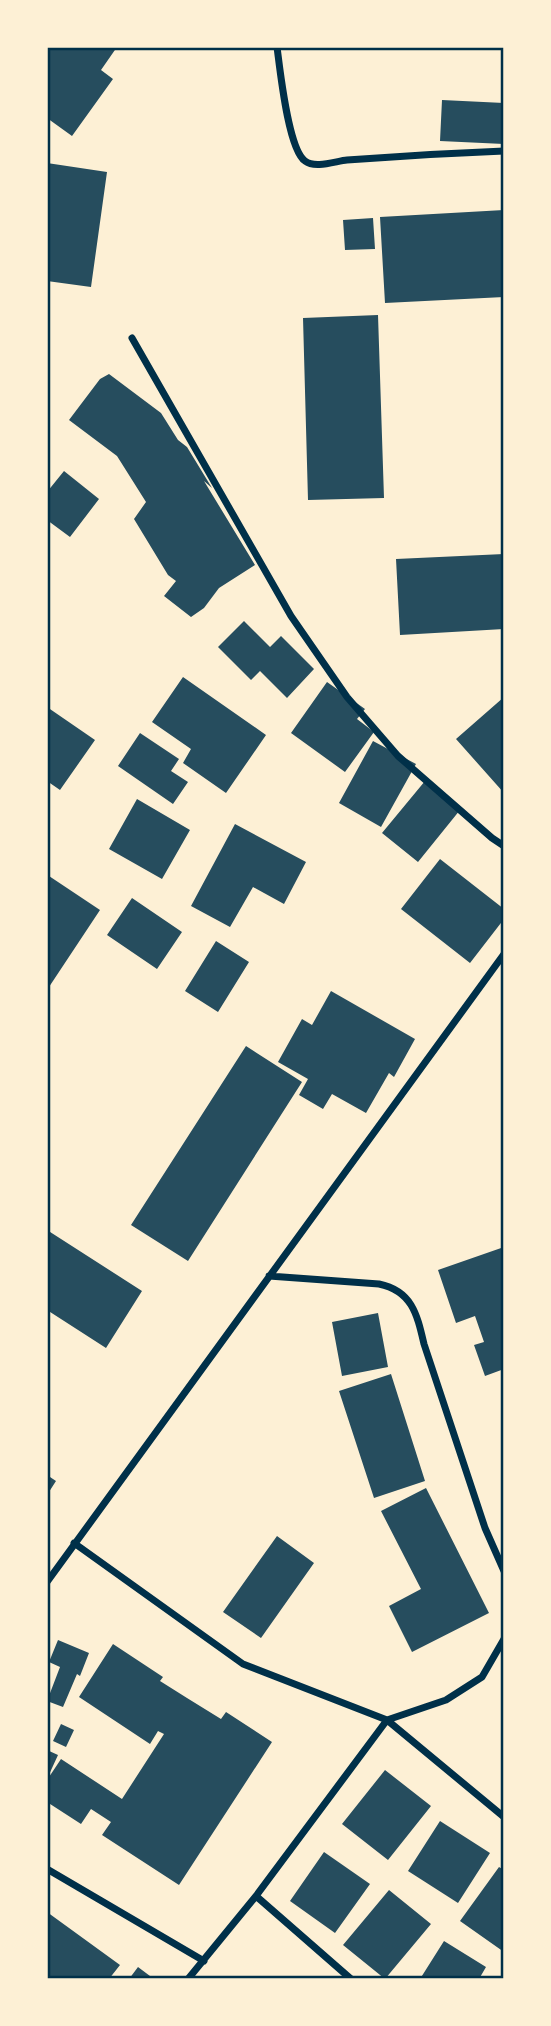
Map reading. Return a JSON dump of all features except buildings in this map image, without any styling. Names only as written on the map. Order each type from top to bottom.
[{"type":"street","points":[[278,47],[291,132],[297,151],[305,162],[315,165],[408,155],[504,151]]},
{"type":"street","points":[[132,338],[290,616],[346,697],[398,756],[504,846]]},
{"type":"street","points":[[47,1582],[504,954]]},
{"type":"street","points":[[269,1276],[379,1284],[392,1287],[405,1296],[417,1316],[485,1528],[504,1571]]},
{"type":"street","points":[[74,1543],[243,1664],[387,1720],[504,1817]]},
{"type":"street","points":[[188,1979],[256,1896],[387,1720],[446,1700],[482,1676],[504,1639]]},
{"type":"street","points":[[47,1869],[204,1961]]},
{"type":"street","points":[[256,1896],[351,1979]]}]
